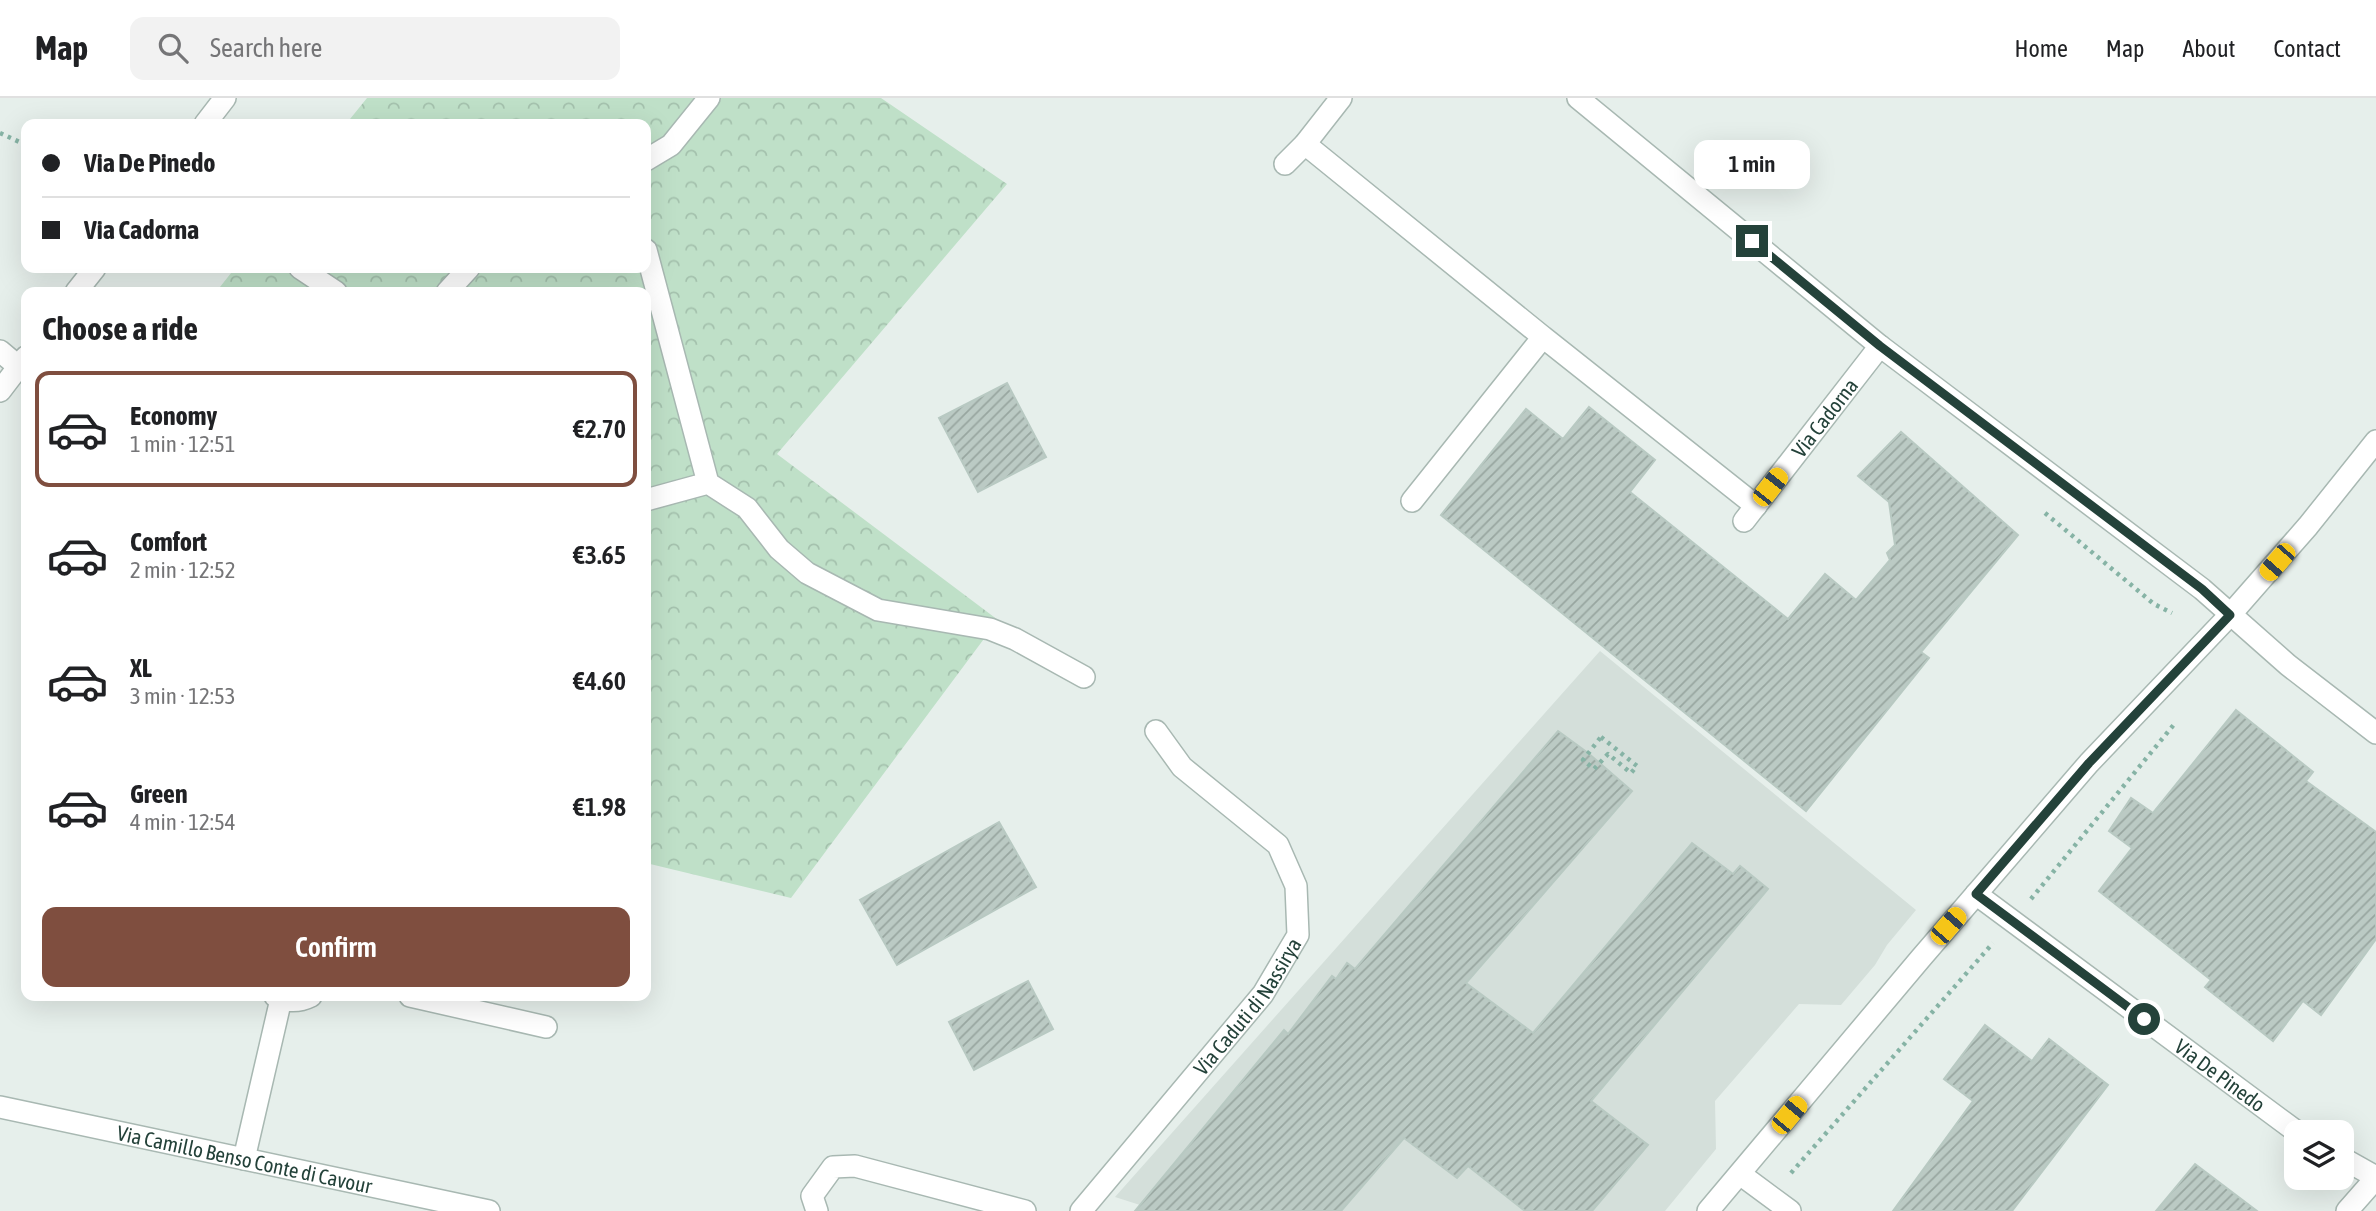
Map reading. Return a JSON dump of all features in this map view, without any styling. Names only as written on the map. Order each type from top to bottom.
[{"type":"street","points":[[209,119],[225,98]]},
{"type":"street","points":[[651,157],[671,145],[709,98]]},
{"type":"street","points":[[1285,164],[1341,98]]},
{"type":"street","points":[[1578,98],[1880,346],[2202,589],[2288,665],[2376,733]]},
{"type":"street","points":[[1304,144],[1543,337],[1412,501]]},
{"type":"street","points":[[651,269],[708,483],[747,508],[779,549],[807,573],[878,610],[990,629],[1015,639],[1084,677]]},
{"type":"street","points":[[308,273],[328,287]]},
{"type":"street","points":[[451,287],[464,273]]},
{"type":"street","name":"Via Cadorna","points":[[1543,337],[1750,513],[1880,346]]},
{"type":"street","points":[[0,351],[21,361]]},
{"type":"street","points":[[0,391],[21,365]]},
{"type":"street","points":[[1708,1211],[2089,763],[2230,615],[2308,526],[2376,441]]},
{"type":"street","points":[[651,499],[708,483]]},
{"type":"street","name":"Via Caduti di Nassirya","points":[[1081,1211],[1263,995],[1298,935],[1296,886],[1278,845],[1182,767],[1156,731]]},
{"type":"street","name":"Via De Pinedo","points":[[1976,894],[2284,1122]]},
{"type":"street","points":[[244,1159],[277,1001]]},
{"type":"street","points":[[432,1001],[546,1027]]},
{"type":"street","name":"Via Camillo Benso Conte di Cavour","points":[[0,1107],[489,1211]]},
{"type":"street","points":[[2347,1211],[2376,1178],[2354,1165]]},
{"type":"street","points":[[817,1211],[812,1196],[833,1167],[855,1166],[993,1208],[1025,1211]]},
{"type":"street","points":[[1740,1174],[1790,1211]]},
{"type":"path","points":[[0,133],[21,143]]},
{"type":"path","points":[[1771,1197],[2012,922],[2180,717]]},
{"type":"path","points":[[1601,737],[1637,766],[1631,773],[1608,754],[1594,769],[1583,760],[1601,737]]},
{"type":"shaded area","points":[[1600,651],[1916,910],[1841,1005],[1799,1004],[1715,1101],[1716,1149],[1665,1211],[1135,1211],[1140,1205],[1115,1197]]},
{"type":"green space","points":[[367,98],[881,98],[1007,184],[777,454],[998,620],[791,898],[651,864],[651,287],[220,287],[231,273],[651,273],[651,119],[350,119]]},
{"type":"building","points":[[1007,383],[1046,457],[978,492],[939,418]]},
{"type":"building","points":[[1589,407],[1655,460],[1630,492],[1788,619],[1825,574],[1856,600],[1890,560],[1887,553],[1895,545],[1889,502],[1858,476],[1901,432],[2018,535],[1921,652],[1929,658],[1806,811],[1441,515],[1526,409],[1563,439]]},
{"type":"building","points":[[2236,710],[2313,772],[2306,781],[2376,832],[2376,939],[2321,1015],[2303,1001],[2273,1041],[2205,987],[2211,980],[2099,891],[2132,848],[2109,831],[2131,798],[2153,813]]},
{"type":"building","points":[[1558,731],[1632,791],[1466,983],[1533,1033],[1692,843],[1733,874],[1740,866],[1768,889],[1591,1101],[1648,1145],[1592,1211],[1525,1211],[1468,1166],[1457,1178],[1404,1138],[1341,1211],[1135,1211],[1284,1030],[1288,1034],[1332,976],[1336,979],[1347,963],[1355,969]]},
{"type":"building","points":[[999,822],[1036,887],[897,965],[860,900]]},
{"type":"building","points":[[1028,981],[1053,1029],[974,1070],[949,1022]]},
{"type":"building","points":[[1985,1025],[2032,1061],[2049,1039],[2108,1085],[2012,1211],[1893,1211],[1973,1101],[1944,1079]]},
{"type":"building","points":[[2195,1164],[2257,1211],[2156,1211]]},
{"type":"route","points":[[1752,241],[1880,346],[2202,589],[2230,615],[2089,763],[1976,894],[2144,1019]]}]
